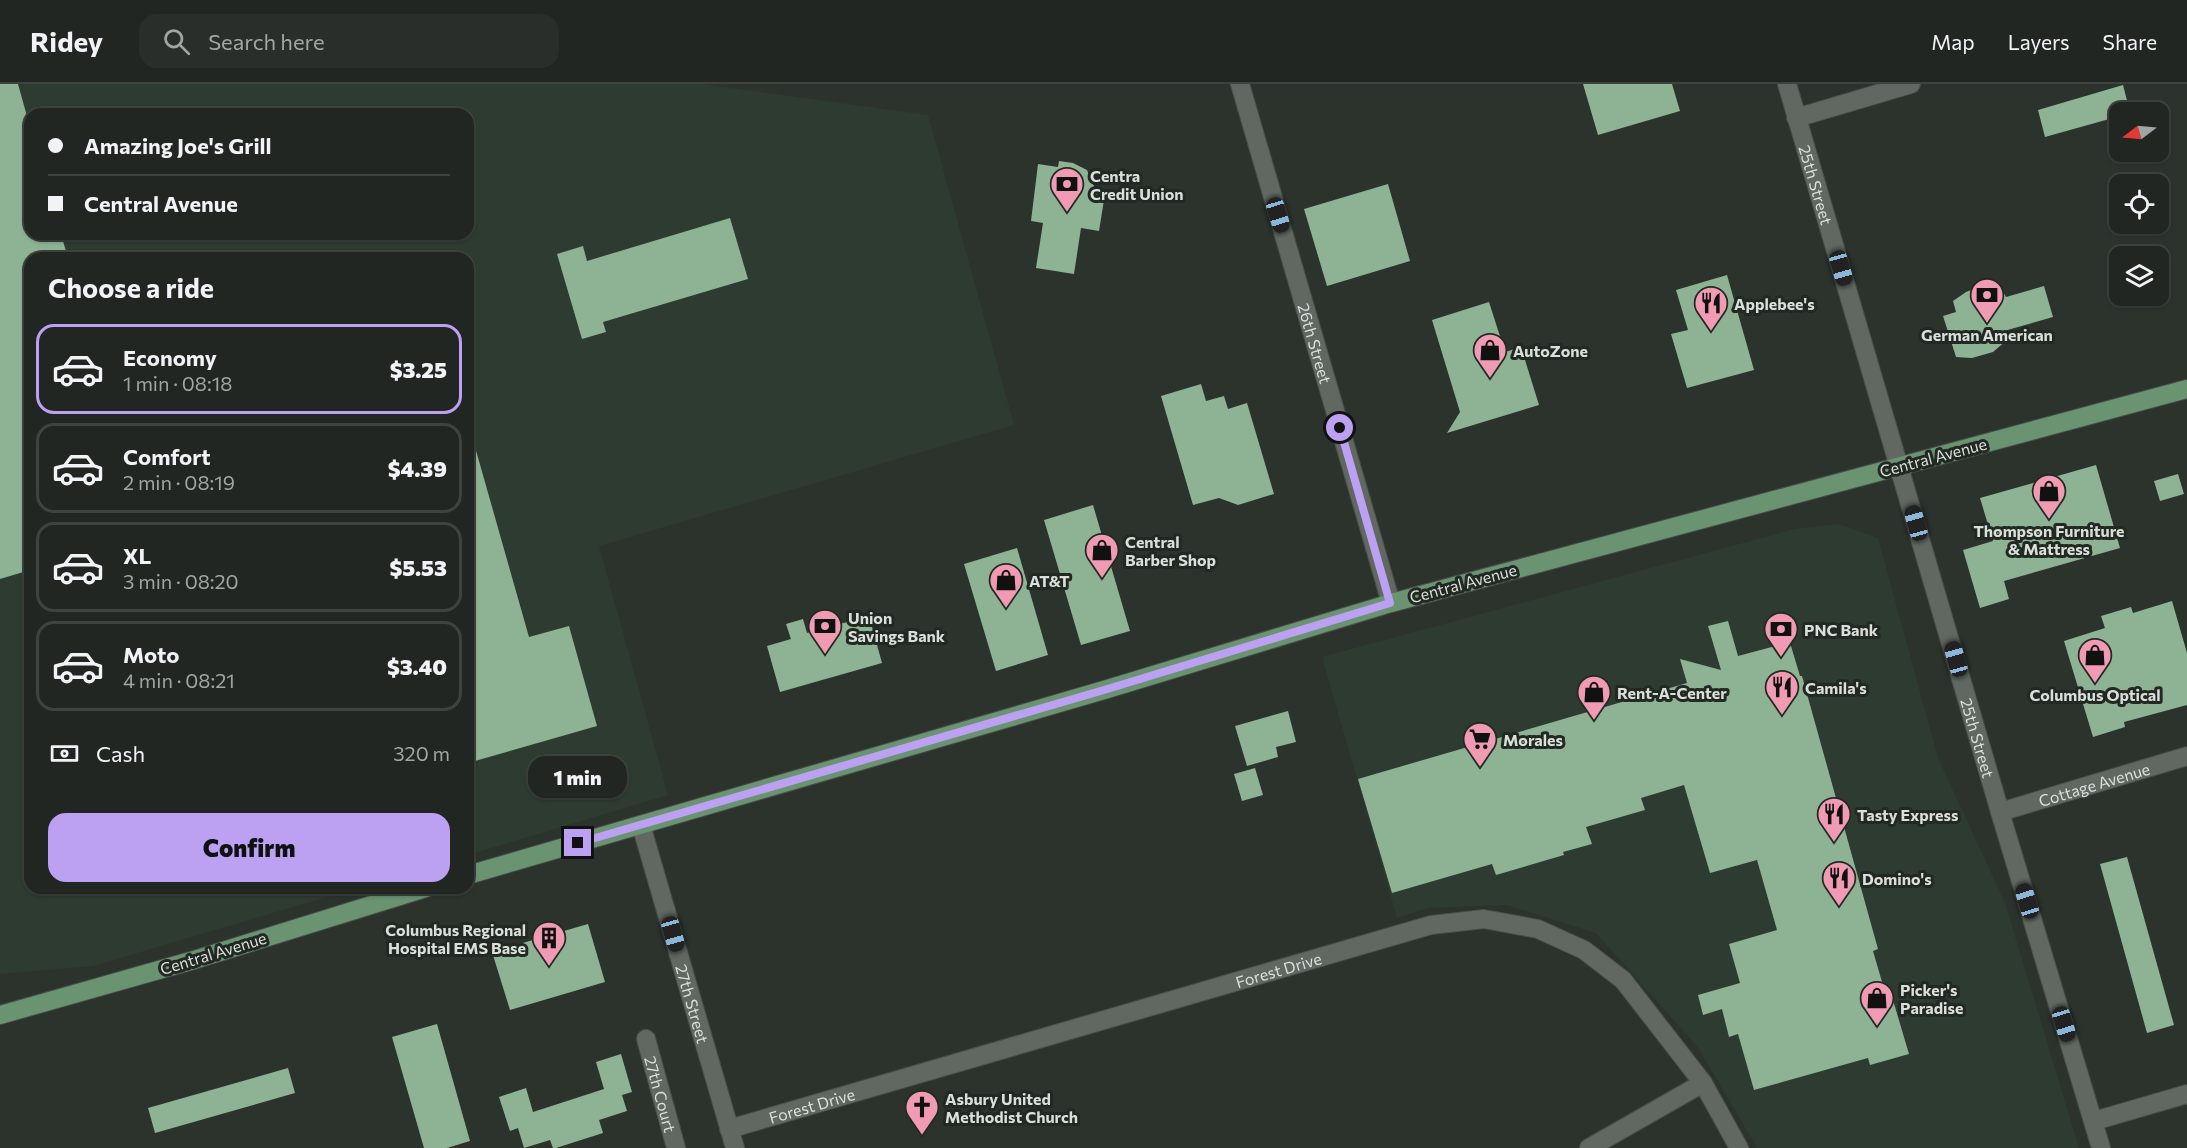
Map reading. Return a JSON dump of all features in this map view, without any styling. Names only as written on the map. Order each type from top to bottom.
[{"type":"main road","name":"Central Avenue","points":[[474,873],[1104,690],[1390,603],[2187,389]]},
{"type":"main road","name":"Central Avenue","points":[[0,1015],[194,960],[407,894]]},
{"type":"street","name":"26th Street","points":[[1239,84],[1390,603]]},
{"type":"street","name":"25th Street","points":[[1786,84],[2101,1148]]},
{"type":"street","points":[[1796,118],[1911,84]]},
{"type":"street","name":"Cottage Avenue","points":[[2000,812],[2187,756]]},
{"type":"street","name":"27th Street","points":[[641,825],[735,1148]]},
{"type":"street","name":"Forest Drive","points":[[729,1129],[1431,925],[1484,920],[1538,930],[1584,950],[1623,980],[1703,1083],[1739,1148]]},
{"type":"street","name":"27th Court","points":[[646,1039],[676,1148]]},
{"type":"street","points":[[1589,1148],[1703,1083]]},
{"type":"street","points":[[2094,1121],[2187,1094]]},
{"type":"shaded area","points":[[0,84],[701,84],[928,115],[1014,425],[599,546],[668,795],[474,853],[474,252],[24,252],[24,894],[338,894],[93,966],[0,974]]},
{"type":"shaded area","points":[[1839,524],[1878,538],[1938,758],[2005,903],[2079,1148],[1757,1148],[1697,1046],[1596,933],[1507,905],[1427,908],[1397,918],[1322,657],[1795,529]]},
{"type":"building","points":[[0,84],[18,84],[25,108],[24,240],[63,240],[66,252],[24,252],[24,572],[0,579]]},
{"type":"building","points":[[1583,84],[1672,84],[1680,111],[1598,135]]},
{"type":"building","points":[[2123,85],[2127,102],[2109,102],[2109,119],[2045,137],[2038,110]]},
{"type":"building","name":"Centra Credit Union","points":[[1059,161],[1073,163],[1087,170],[1100,200],[1104,200],[1099,231],[1081,228],[1074,274],[1036,268],[1043,223],[1031,221],[1038,164],[1058,167]]},
{"type":"building","points":[[1388,184],[1410,261],[1327,286],[1304,209]]},
{"type":"building","points":[[730,218],[748,279],[603,322],[606,332],[582,339],[557,254],[583,246],[587,261]]},
{"type":"building","name":"Applebee's","points":[[1727,275],[1754,370],[1687,388],[1671,334],[1688,330],[1676,290]]},
{"type":"building","name":"German American","points":[[1984,285],[2000,286],[2006,297],[2044,286],[2053,317],[2004,331],[2007,340],[1993,352],[1972,358],[1956,357],[1943,316],[1956,312],[1953,301],[1966,292]]},
{"type":"building","name":"AutoZone","points":[[1489,302],[1505,352],[1521,347],[1539,405],[1447,433],[1460,412],[1432,320]]},
{"type":"building","points":[[1201,384],[1206,401],[1224,396],[1228,409],[1247,403],[1274,494],[1238,505],[1219,498],[1193,505],[1161,396]]},
{"type":"building","points":[[474,444],[529,637],[569,626],[597,726],[474,761]]},
{"type":"building","name":"Thompson Furniture & Mattress","points":[[2096,465],[2120,548],[2004,581],[2009,599],[1980,608],[1963,550],[1993,541],[1980,498]]},
{"type":"building","points":[[2178,474],[2184,494],[2160,501],[2154,481]]},
{"type":"building","points":[[1093,505],[1130,631],[1081,645],[1044,520]]},
{"type":"building","name":"AT&T","points":[[1017,548],[1048,655],[996,671],[964,564]]},
{"type":"building","points":[[2172,601],[2187,653],[2187,705],[2124,722],[2125,727],[2093,737],[2064,641],[2105,628],[2101,616],[2131,607],[2133,613]]},
{"type":"building","name":"Union Savings Bank","points":[[869,616],[882,663],[780,692],[767,646],[791,639],[786,624],[803,619],[807,633]]},
{"type":"building","points":[[1728,621],[1738,656],[1783,644],[1784,648],[1791,646],[1800,676],[1802,676],[1878,949],[1873,951],[1885,992],[1890,990],[1909,1054],[1870,1065],[1868,1058],[1754,1090],[1738,1034],[1729,1037],[1722,1009],[1703,1015],[1698,995],[1740,983],[1729,944],[1777,930],[1757,860],[1710,873],[1684,785],[1641,798],[1645,810],[1586,827],[1592,844],[1563,852],[1564,855],[1496,875],[1492,864],[1392,893],[1358,779],[1687,683],[1680,659],[1721,670],[1708,626]]},
{"type":"building","points":[[1288,711],[1296,742],[1276,747],[1278,757],[1247,766],[1235,726]]},
{"type":"building","points":[[1255,768],[1263,795],[1242,801],[1234,774]]},
{"type":"building","points":[[2127,857],[2174,1025],[2147,1033],[2100,864]]},
{"type":"building","name":"Columbus Regional Hospital EMS Base","points":[[588,924],[605,982],[510,1010],[492,952]]},
{"type":"building","points":[[437,1024],[470,1141],[447,1148],[424,1148],[392,1037]]},
{"type":"building","points":[[621,1054],[632,1092],[622,1095],[627,1111],[599,1120],[603,1133],[556,1148],[553,1148],[550,1140],[524,1148],[518,1128],[510,1131],[499,1097],[526,1088],[533,1112],[604,1089],[596,1062]]},
{"type":"building","points":[[288,1068],[295,1093],[155,1133],[148,1108]]},
{"type":"place","name":"Centra Credit Union","points":[[1067,213]]},
{"type":"place","name":"German American","points":[[1987,324]]},
{"type":"place","name":"Applebee's","points":[[1711,332]]},
{"type":"place","name":"AutoZone","points":[[1490,379]]},
{"type":"place","name":"Thompson Furniture & Mattress","points":[[2049,520]]},
{"type":"place","name":"Central Barber Shop","points":[[1102,579]]},
{"type":"place","name":"AT&T","points":[[1006,609]]},
{"type":"place","name":"Union Savings Bank","points":[[825,655]]},
{"type":"place","name":"PNC Bank","points":[[1781,658]]},
{"type":"place","name":"Columbus Optical","points":[[2095,684]]},
{"type":"place","name":"Camila's","points":[[1782,716]]},
{"type":"place","name":"Rent-A-Center","points":[[1594,721]]},
{"type":"place","name":"Morales","points":[[1480,768]]},
{"type":"place","name":"Tasty Express","points":[[1834,843]]},
{"type":"place","name":"Domino's","points":[[1839,907]]},
{"type":"place","name":"Columbus Regional Hospital EMS Base","points":[[549,967]]},
{"type":"place","name":"Picker's Paradise","points":[[1877,1027]]},
{"type":"place","name":"Asbury United Methodist Church","points":[[922,1136]]},
{"type":"route","points":[[578,843],[1104,690],[1390,603],[1340,428]]}]
